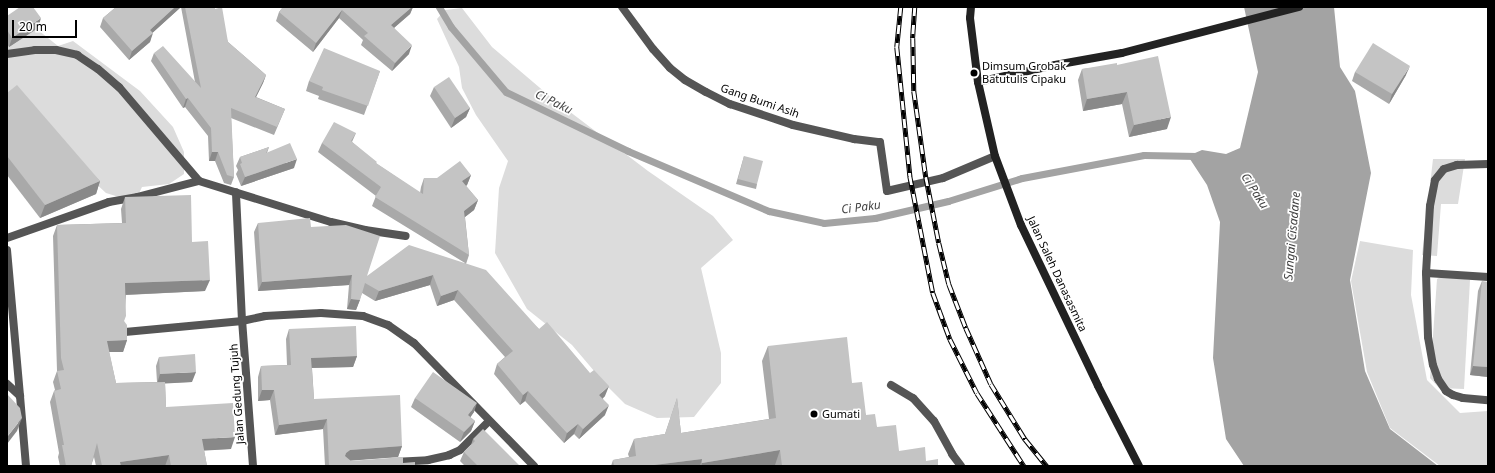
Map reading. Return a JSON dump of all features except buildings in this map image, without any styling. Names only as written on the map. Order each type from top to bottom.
[{"type":"main road","name":"Jalan Saleh Danasasmita","points":[[971,7],[970,18],[978,82],[995,156],[1020,225],[1098,386],[1139,466]]},
{"type":"main road","points":[[978,82],[1122,52],[1299,7]]},
{"type":"street","name":"Gang Bumi Asih","points":[[622,7],[652,49],[670,68],[685,80],[706,92],[736,106],[793,125],[854,139],[880,142],[887,191],[943,178],[995,156]]},
{"type":"street","points":[[7,54],[35,50],[56,50],[77,55],[98,69],[119,87],[199,181]]},
{"type":"street","points":[[1488,164],[1457,165],[1444,169],[1435,180],[1430,206],[1426,273],[1428,337],[1433,365],[1438,379],[1446,391],[1453,395],[1463,398],[1488,400]]},
{"type":"street","points":[[7,238],[109,202],[137,197],[199,181],[331,222],[365,230],[406,236]]},
{"type":"street","name":"Jalan Gedung Tujuh","points":[[236,192],[242,321],[253,466]]},
{"type":"street","points":[[7,250],[26,466]]},
{"type":"street","points":[[1426,273],[1488,277]]},
{"type":"street","points":[[125,332],[242,321],[264,316],[343,313],[363,316],[388,325],[414,343],[534,466]]},
{"type":"street","points":[[7,384],[20,396]]},
{"type":"street","points":[[891,385],[913,398],[934,421],[952,454],[961,466]]},
{"type":"street","points":[[384,463],[428,460],[449,455],[460,450],[489,421]]},
{"type":"shaded area","points":[[462,8],[492,47],[553,99],[648,171],[713,216],[733,240],[701,268],[721,353],[721,383],[694,417],[657,418],[625,404],[606,385],[572,345],[527,309],[495,253],[499,188],[508,161],[476,115],[462,88],[459,67],[437,19],[445,10]]},
{"type":"shaded area","points":[[23,18],[58,46],[73,41],[140,91],[173,127],[184,152],[184,174],[169,184],[142,187],[135,202],[106,193],[7,101],[7,26]]},
{"type":"shaded area","points":[[1433,159],[1465,159],[1458,204],[1441,204],[1437,256],[1422,255]]},
{"type":"shaded area","points":[[1360,241],[1413,250],[1411,295],[1427,380],[1460,413],[1488,411],[1488,466],[1440,466],[1390,428],[1367,372],[1351,281]]},
{"type":"shaded area","points":[[1444,275],[1470,280],[1464,389],[1439,388],[1430,378],[1437,279]]},
{"type":"water","name":"Sungai Cisadane","points":[[1244,7],[1334,7],[1340,67],[1355,91],[1371,173],[1350,280],[1365,371],[1390,429],[1438,466],[1244,466],[1226,439],[1213,358],[1220,222],[1207,185],[1188,156],[1202,150],[1226,154],[1240,148],[1258,72]]},
{"type":"waterway","name":"Ci Paku","points":[[439,7],[451,27],[506,92],[628,151],[769,211],[824,223],[875,218],[948,201],[1022,178],[1144,155],[1197,156]]},
{"type":"railway","points":[[901,7],[897,47],[910,176],[933,293],[950,339],[977,393],[1024,466]]},
{"type":"railway","points":[[915,7],[913,38],[914,91],[926,177],[949,284],[966,328],[991,384],[1025,439],[1047,466]]},
{"type":"place","name":"Dimsum Grobak Batutulis Cipaku","points":[[974,73]]},
{"type":"place","name":"Gumati","points":[[814,414]]}]
